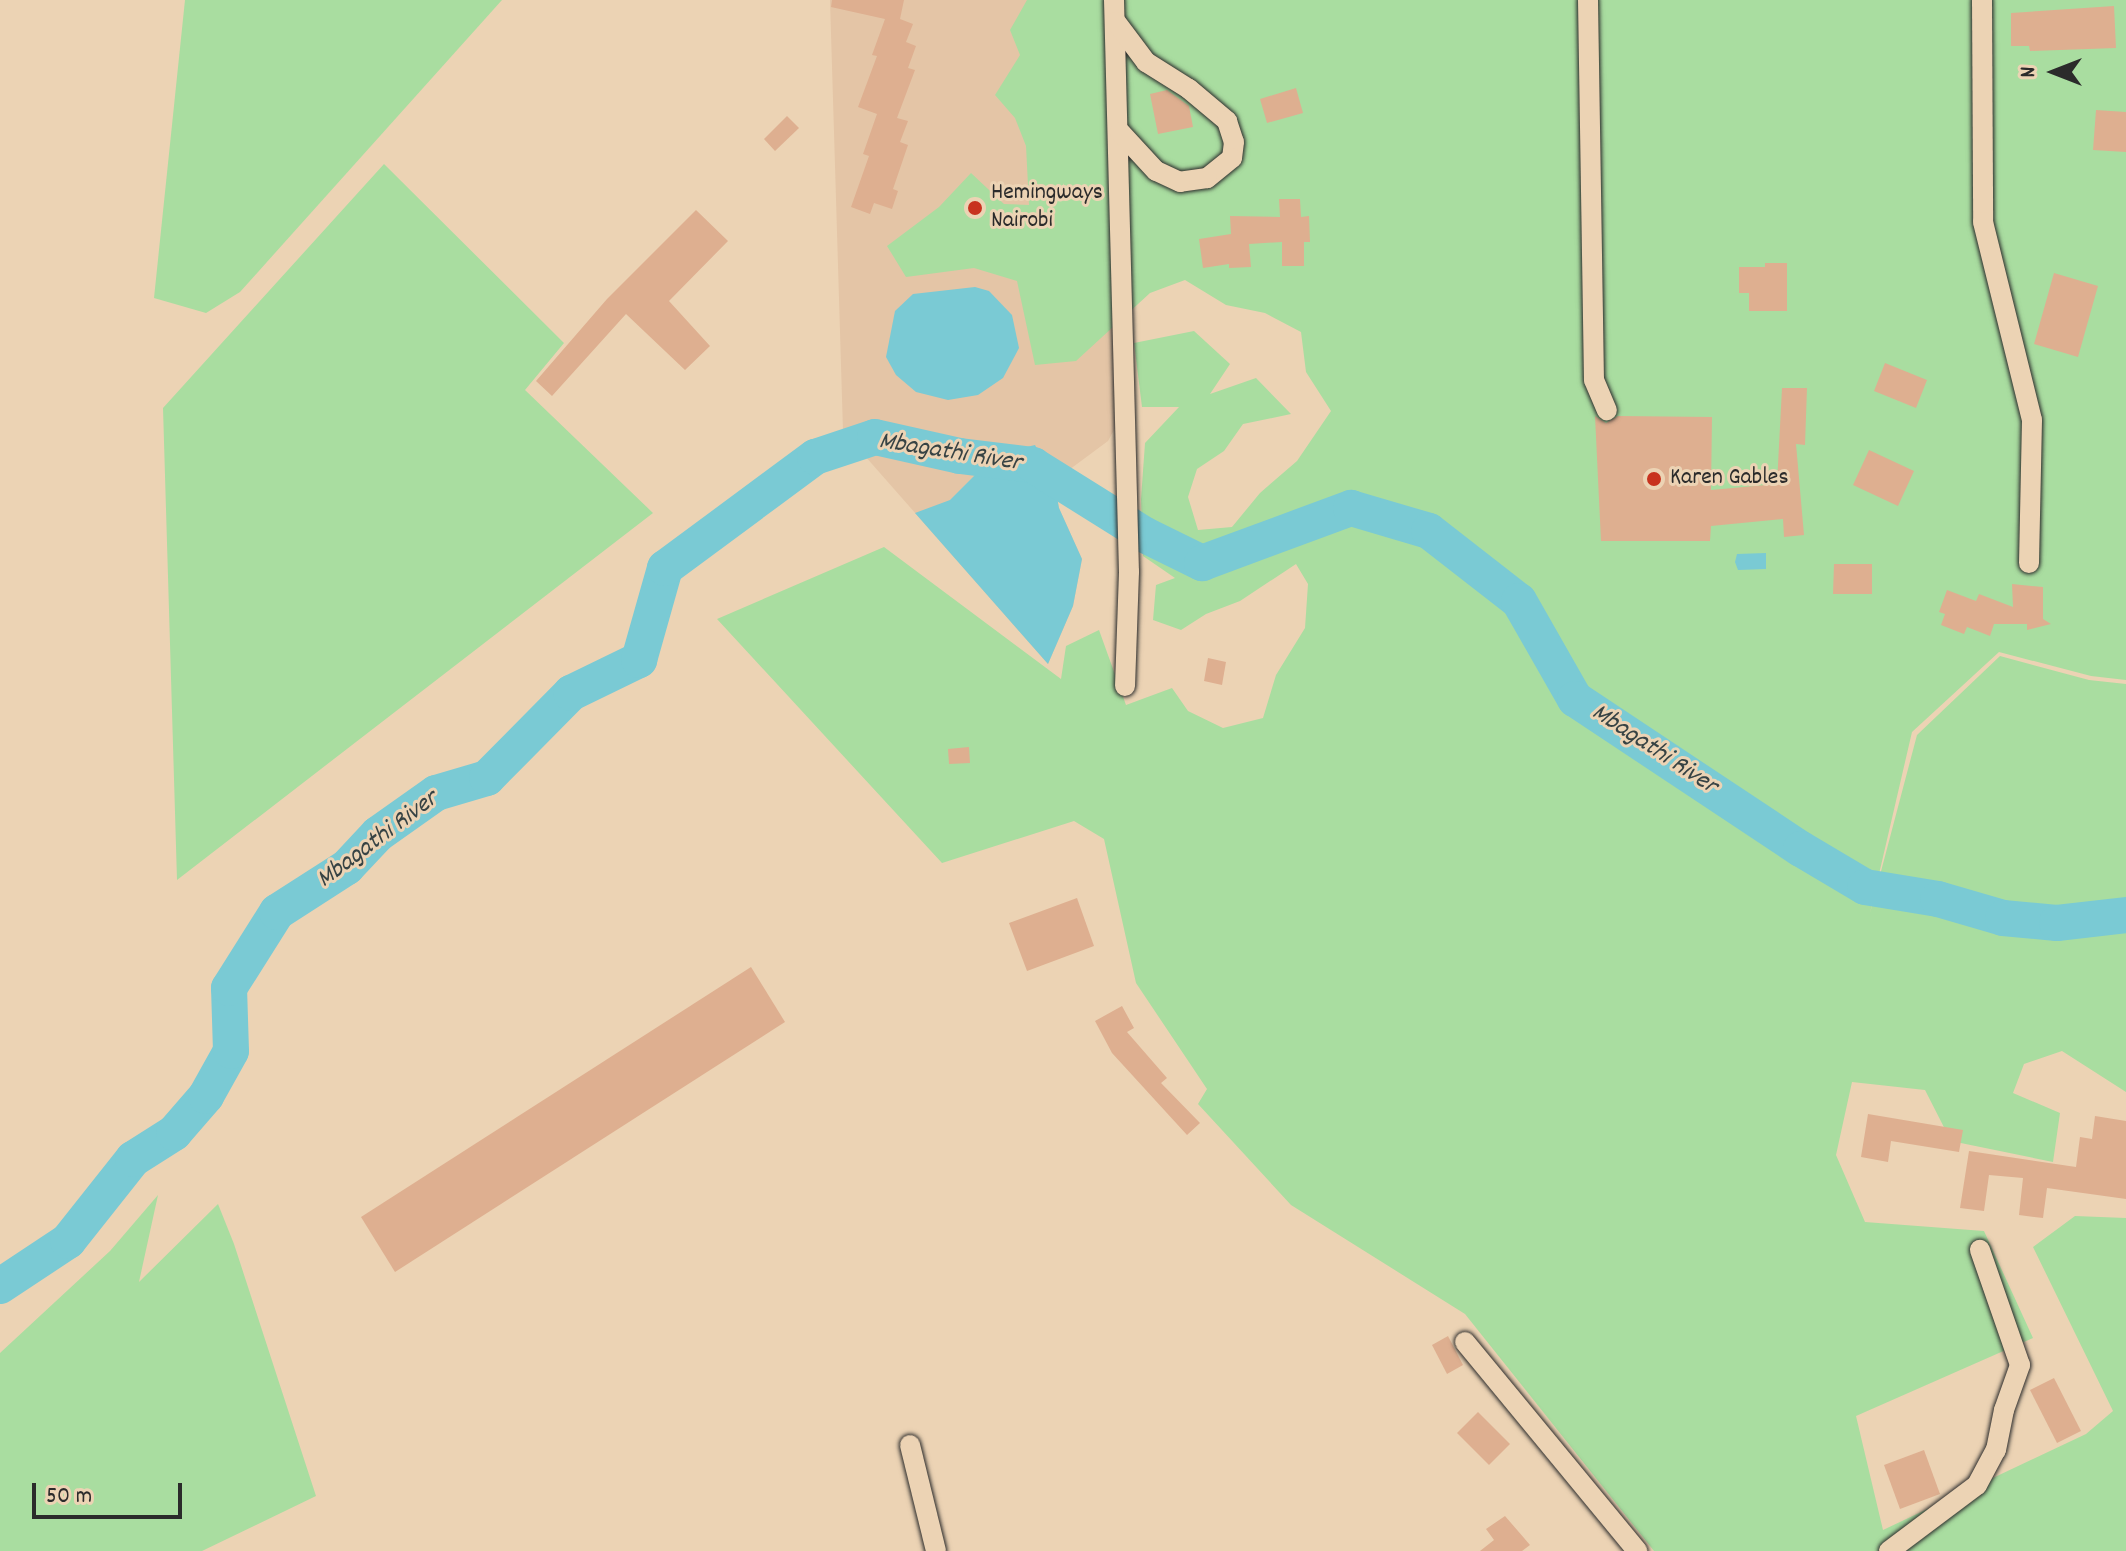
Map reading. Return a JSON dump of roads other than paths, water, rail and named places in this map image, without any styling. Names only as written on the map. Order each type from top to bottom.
[{"type":"street","points":[[1114,0],[1120,132],[1129,572],[1125,686]]},
{"type":"street","points":[[1588,0],[1594,380],[1607,410]]},
{"type":"street","points":[[1982,0],[1983,222],[2032,420],[2029,563]]},
{"type":"street","points":[[1116,22],[1146,62],[1189,89],[1227,121],[1234,142],[1232,158],[1207,178],[1180,182],[1156,171],[1120,132]]},
{"type":"street","points":[[1889,1551],[1977,1485],[1996,1450],[2004,1410],[2020,1365],[1980,1250]]},
{"type":"street","points":[[1465,1342],[1637,1551]]},
{"type":"street","points":[[910,1445],[936,1551]]},
{"type":"water","points":[[975,287],[989,291],[1012,315],[1019,348],[1003,378],[978,395],[948,400],[916,392],[896,375],[886,357],[895,311],[913,294]]},
{"type":"water","points":[[1035,445],[1054,481],[1059,508],[1082,559],[1073,606],[1048,664],[915,513],[950,500],[996,454]]},
{"type":"water","points":[[1766,553],[1766,569],[1738,570],[1735,562],[1737,554]]},
{"type":"waterway","name":"Mbagathi River","points":[[0,1286],[68,1241],[133,1159],[174,1133],[206,1096],[231,1051],[229,988],[277,912],[347,867],[378,834],[436,793],[487,778],[571,693],[639,660],[665,568],[815,457],[875,437],[960,456],[1033,465],[1145,535],[1202,563],[1351,508],[1429,531],[1519,601],[1575,699],[1801,849],[1865,887],[1938,899],[2003,918],[2057,923],[2126,915]]},
{"type":"place","name":"Hemingways Nairobi","points":[[975,208]]},
{"type":"place","name":"Karen Gables","points":[[1654,479]]}]
